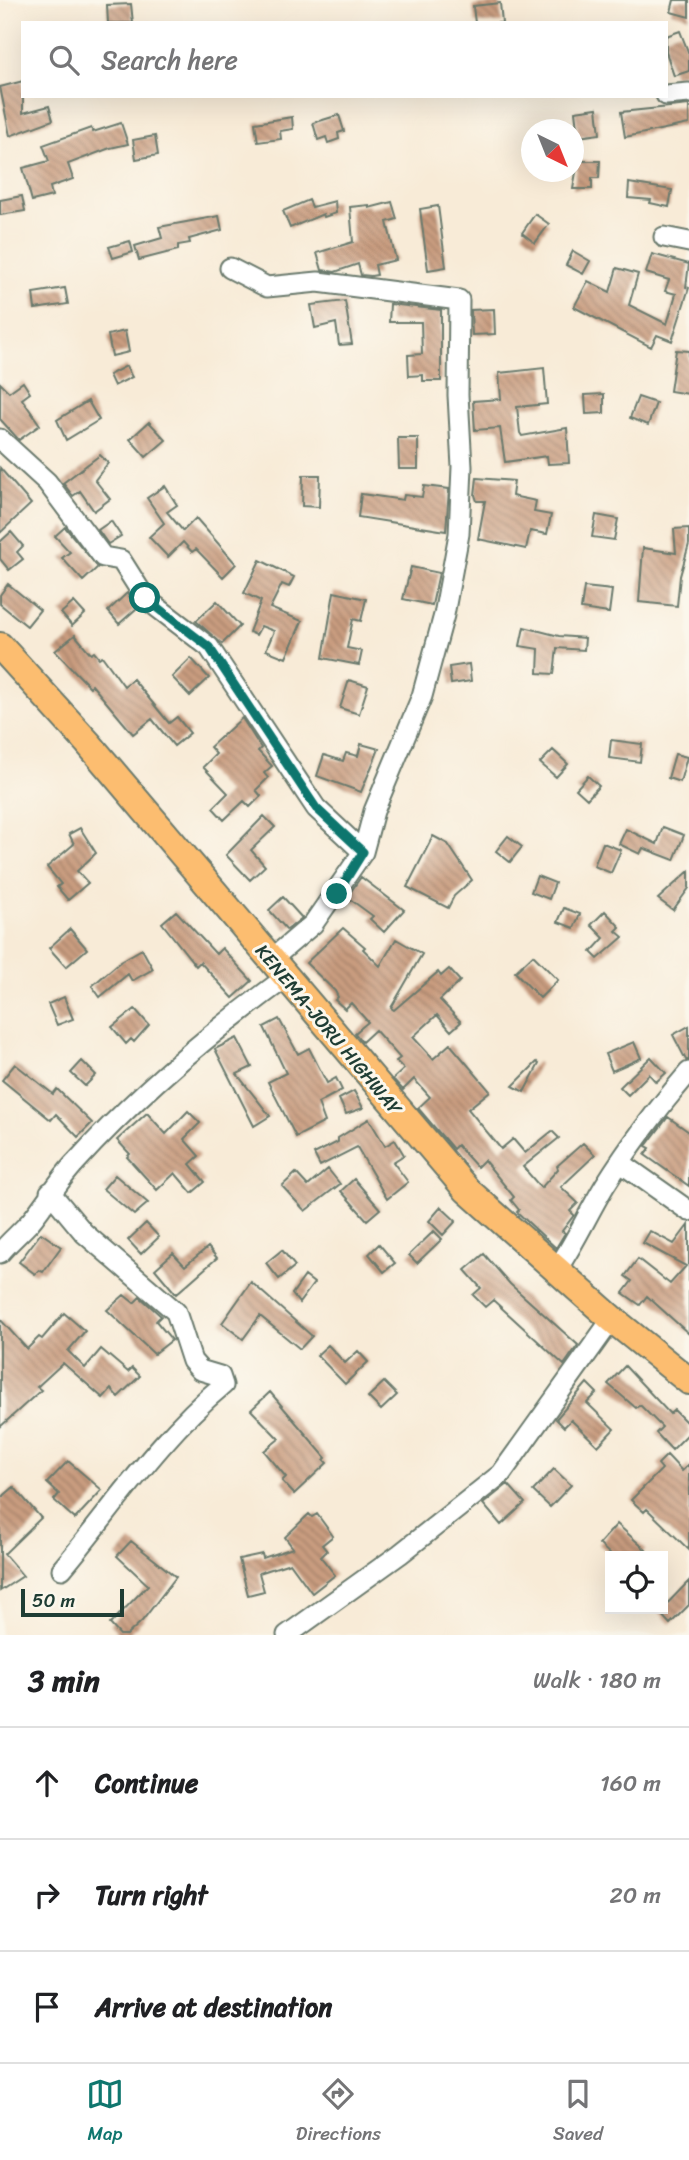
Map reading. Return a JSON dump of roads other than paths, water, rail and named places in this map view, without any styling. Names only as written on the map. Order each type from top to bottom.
[{"type":"highway","name":"KENEMA-JORU HIGHWAY","points":[[0,646],[88,743],[467,1190],[612,1319],[689,1381]]},
{"type":"street","points":[[668,95],[689,93]]},
{"type":"street","points":[[664,237],[689,242]]},
{"type":"street","points":[[0,1253],[31,1221],[50,1192],[147,1091],[280,967],[313,924],[363,852],[374,811],[422,696],[444,615],[459,534],[462,467],[458,395],[459,300],[318,282],[267,287],[229,268]]},
{"type":"street","points":[[0,439],[47,482],[103,557],[121,560],[145,598],[209,647],[316,808],[363,852]]},
{"type":"street","points":[[557,1269],[655,1112],[689,1072]]},
{"type":"street","points":[[621,1163],[689,1211]]},
{"type":"street","points":[[50,1192],[84,1233],[176,1312],[192,1361],[200,1370],[220,1376],[223,1385],[192,1410],[168,1437],[62,1569]]},
{"type":"street","points":[[287,1635],[400,1554],[501,1474],[612,1319]]}]
